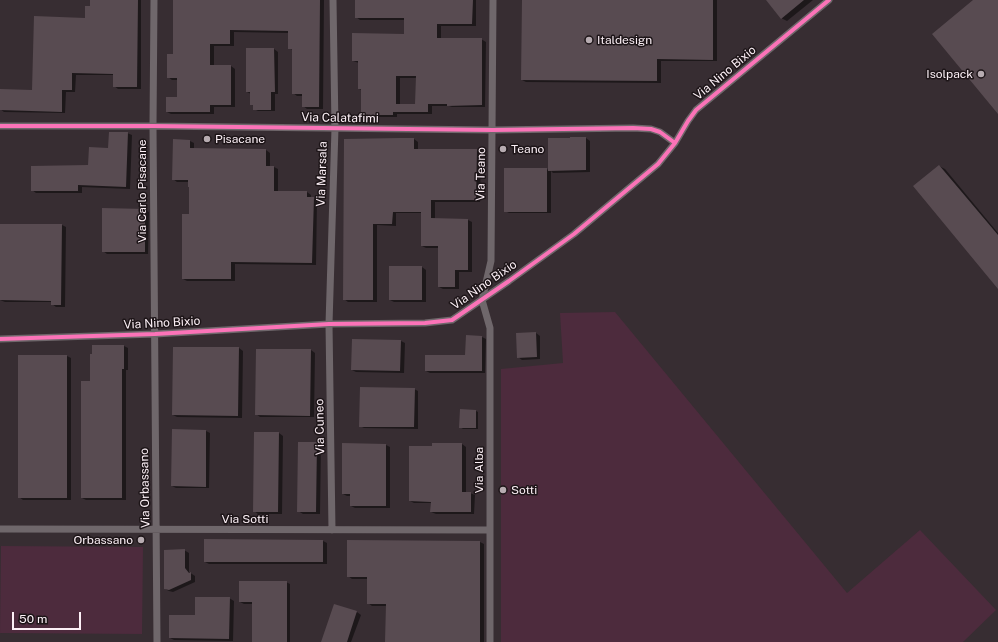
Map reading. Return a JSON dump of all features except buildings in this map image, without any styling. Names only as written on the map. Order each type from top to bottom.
[{"type":"street","name":"Via Carlo Pisacane","points":[[154,0],[153,126],[155,334]]},
{"type":"street","name":"Via Marsala","points":[[329,324],[334,128],[333,0]]},
{"type":"street","name":"Via Teano","points":[[482,300],[491,261],[494,0]]},
{"type":"street","name":"Via Nino Bixio","points":[[0,339],[155,334],[329,324],[425,324],[452,320],[574,234],[658,164],[675,143],[696,110],[829,0]]},
{"type":"street","name":"Via Calatafimi","points":[[0,126],[153,126],[493,130],[633,128],[651,129],[660,132],[675,143]]},
{"type":"street","name":"Via Alba","points":[[482,300],[490,328],[490,642]]},
{"type":"street","name":"Via Cuneo","points":[[329,324],[332,530]]},
{"type":"street","name":"Via Orbassano","points":[[155,334],[157,642]]},
{"type":"street","name":"Via Sotti","points":[[0,530],[490,530]]},
{"type":"shaded area","points":[[615,312],[847,593],[920,530],[996,610],[963,642],[501,642],[501,369],[563,363],[560,313]]},
{"type":"shaded area","points":[[1,546],[143,547],[142,634],[0,633]]},
{"type":"cycle path","points":[[0,339],[155,334],[329,324],[425,323],[452,320],[574,234],[658,164],[675,143],[696,110],[829,0]]},
{"type":"cycle path","points":[[0,126],[153,126],[493,130],[633,128],[651,129],[660,132],[675,143]]},
{"type":"place","name":"Italdesign","points":[[589,40]]},
{"type":"place","name":"Isolpack","points":[[981,74]]},
{"type":"place","name":"Pisacane","points":[[207,139]]},
{"type":"place","name":"Teano","points":[[503,149]]},
{"type":"place","name":"Sotti","points":[[503,490]]},
{"type":"place","name":"Orbassano","points":[[141,540]]}]
